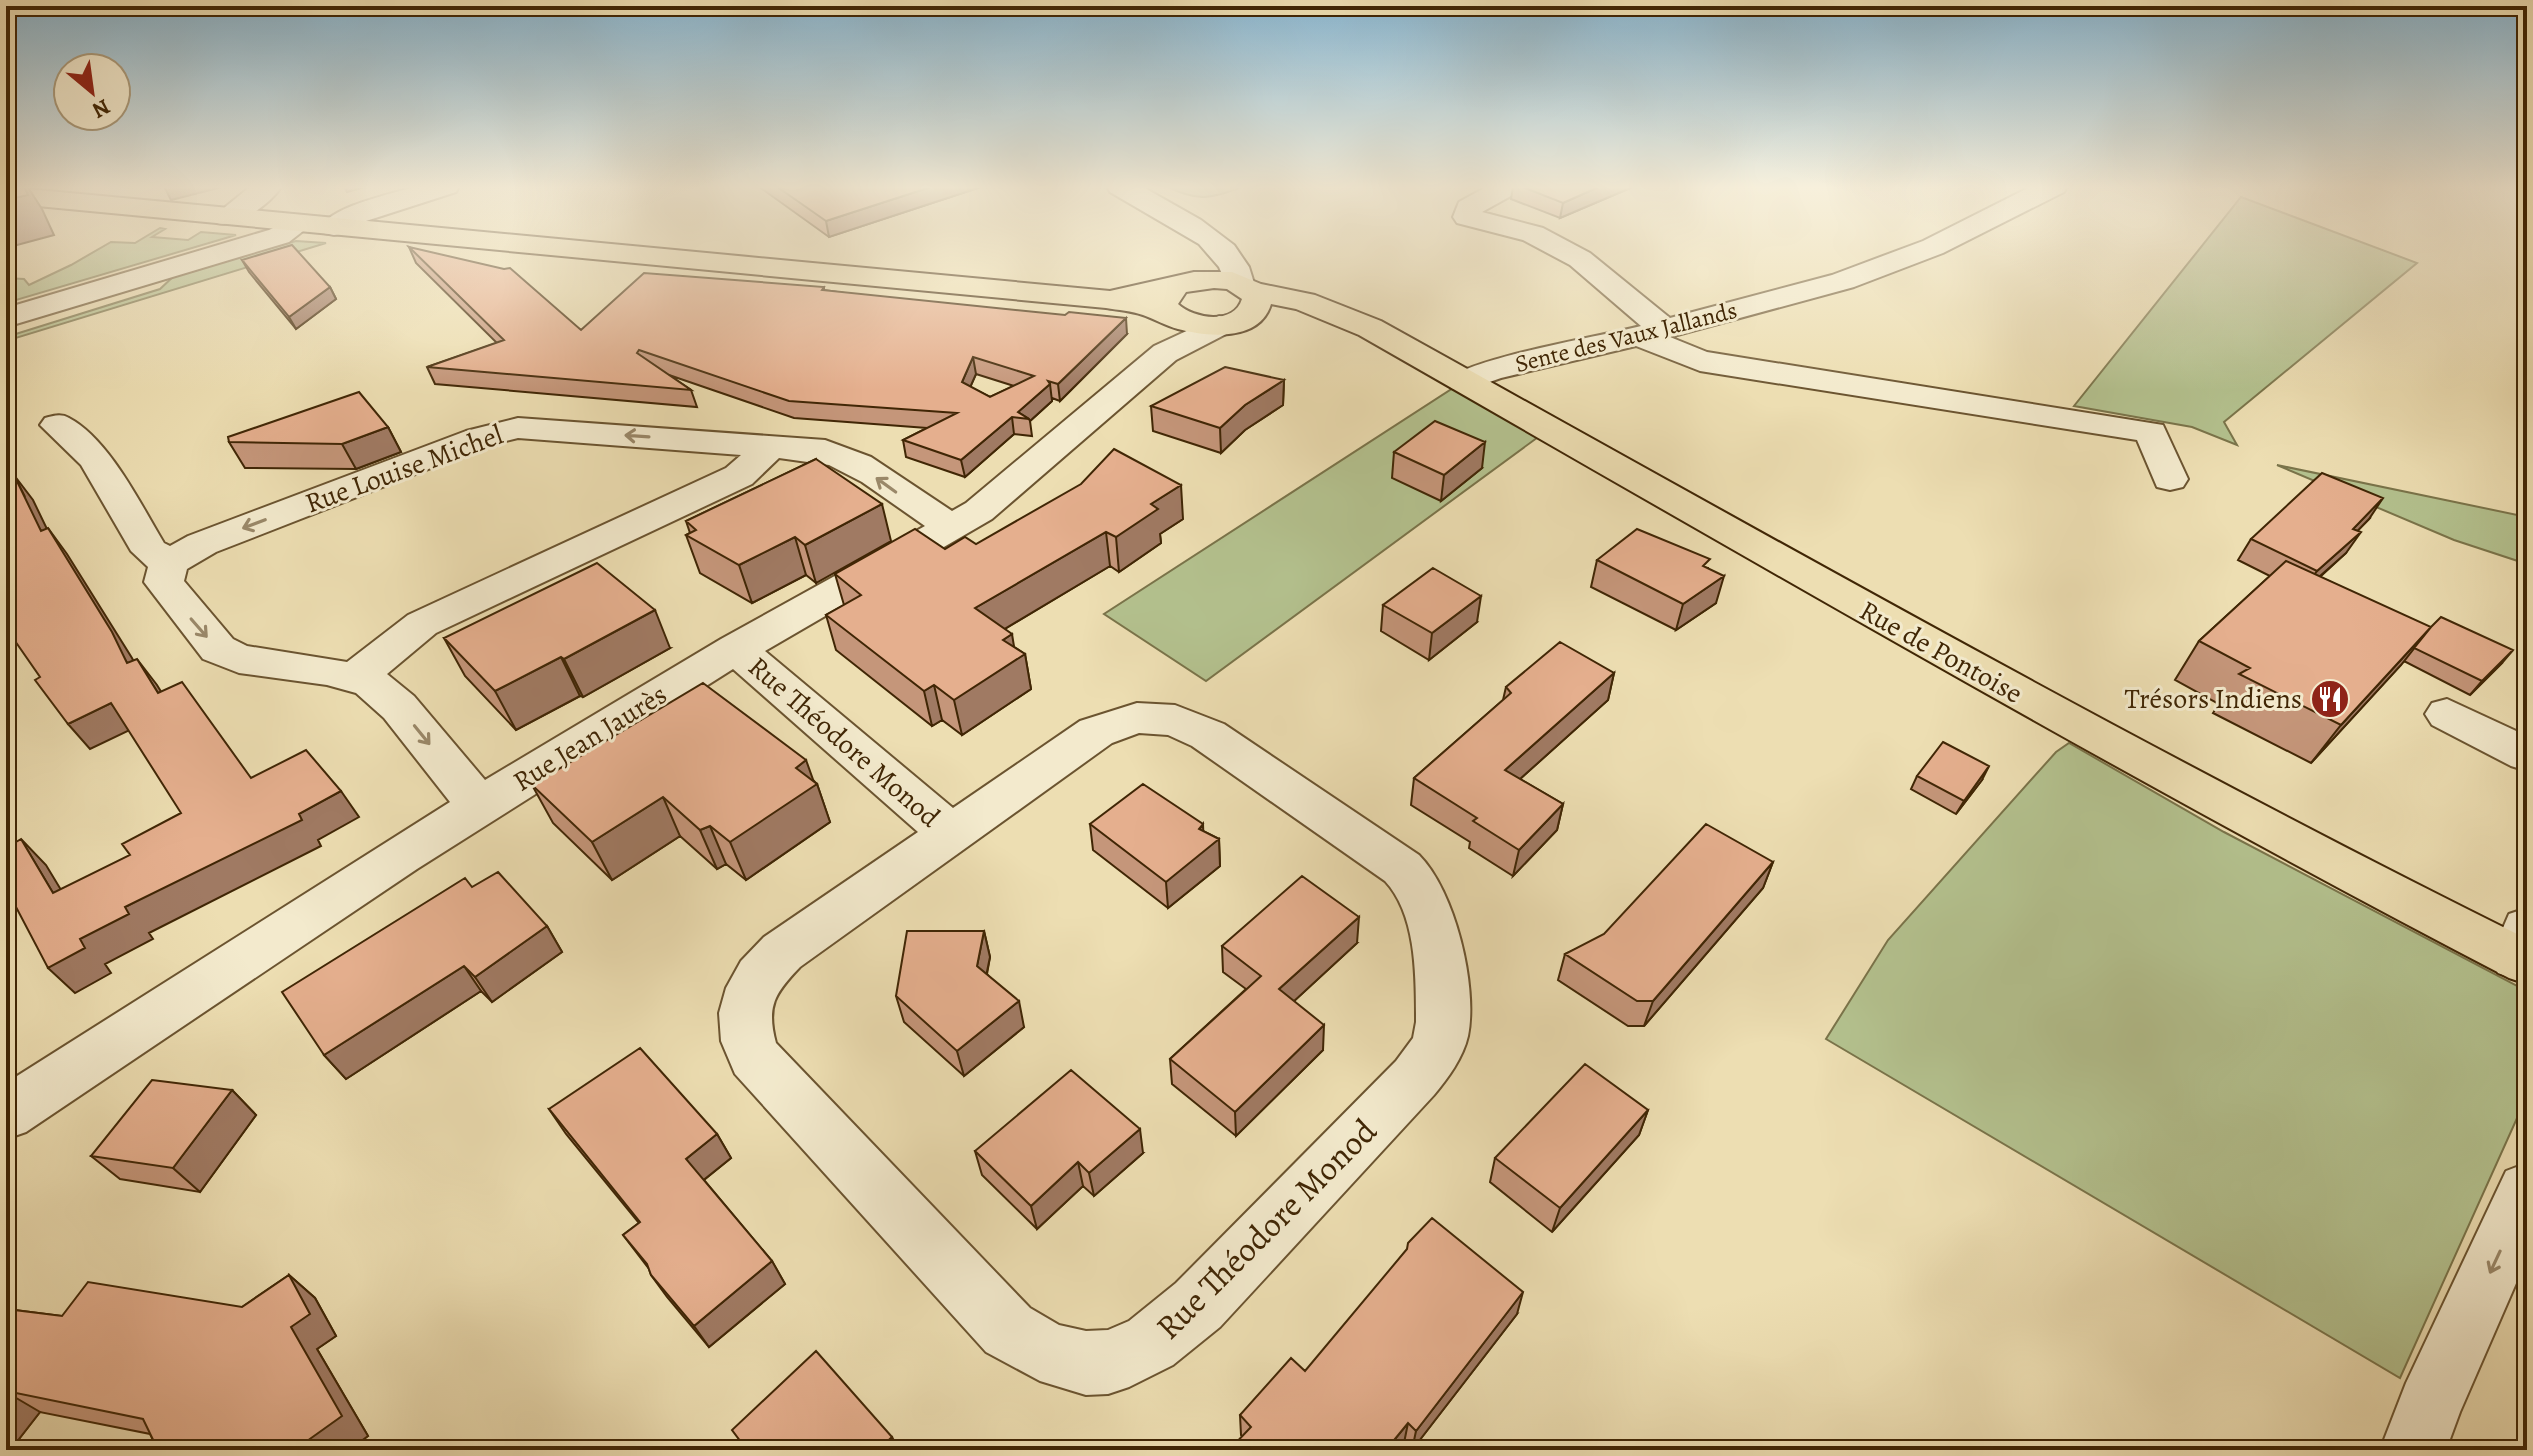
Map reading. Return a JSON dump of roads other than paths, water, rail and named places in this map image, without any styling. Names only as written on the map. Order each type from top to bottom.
[{"type":"main road","points":[[666,254],[1146,305],[1179,300],[1239,305]]},
{"type":"main road","points":[[1179,300],[1239,305]]},
{"type":"main road","name":"Rue de Pontoise","points":[[1239,305],[1363,325],[2084,731],[2326,861],[2523,950]]},
{"type":"street","points":[[6,318],[219,254]]},
{"type":"street","points":[[1179,300],[1214,263],[1216,254]]},
{"type":"street","points":[[1226,254],[1233,261],[1239,305]]},
{"type":"street","points":[[1570,254],[1580,259],[1652,333],[1700,361],[2151,432],[2170,479]]},
{"type":"street","name":"Sente des Vaux Jallands","points":[[1464,381],[1490,371],[1652,333],[1843,281],[1915,254]]},
{"type":"street","name":"Rue Jean Jaurès","points":[[1165,353],[1179,300]]},
{"type":"street","name":"Rue Jean Jaurès","points":[[6,1114],[480,806],[736,649],[979,511],[1165,353],[1239,305]]},
{"type":"street","points":[[57,425],[95,459],[150,551],[169,563],[164,582],[218,649],[239,659],[356,677],[371,683],[399,707],[480,806]]},
{"type":"street","name":"Rue Louise Michel","points":[[169,563],[202,544],[500,432],[532,428],[825,451],[842,456],[952,527]]},
{"type":"street","points":[[356,677],[422,624],[739,476],[772,446]]},
{"type":"street","name":"Rue Théodore Monod","points":[[736,649],[953,835]]},
{"type":"street","points":[[2447,714],[2527,755]]},
{"type":"street","name":"Rue Théodore Monod","points":[[1137,718],[1157,718],[1191,725],[1208,735],[1402,868],[1415,881],[1424,897],[1430,917],[1443,1016],[1434,1054],[1415,1078],[1198,1305],[1164,1336],[1132,1357],[1101,1363],[1064,1360],[1035,1349],[1008,1330],[754,1057],[748,1043],[743,1025],[745,1008],[764,969],[782,952],[953,835],[1096,732],[1137,718]]},
{"type":"street","points":[[2413,1450],[2429,1406],[2527,1191]]},
{"type":"place","name":"Trésors Indiens","points":[[2330,699]]}]
